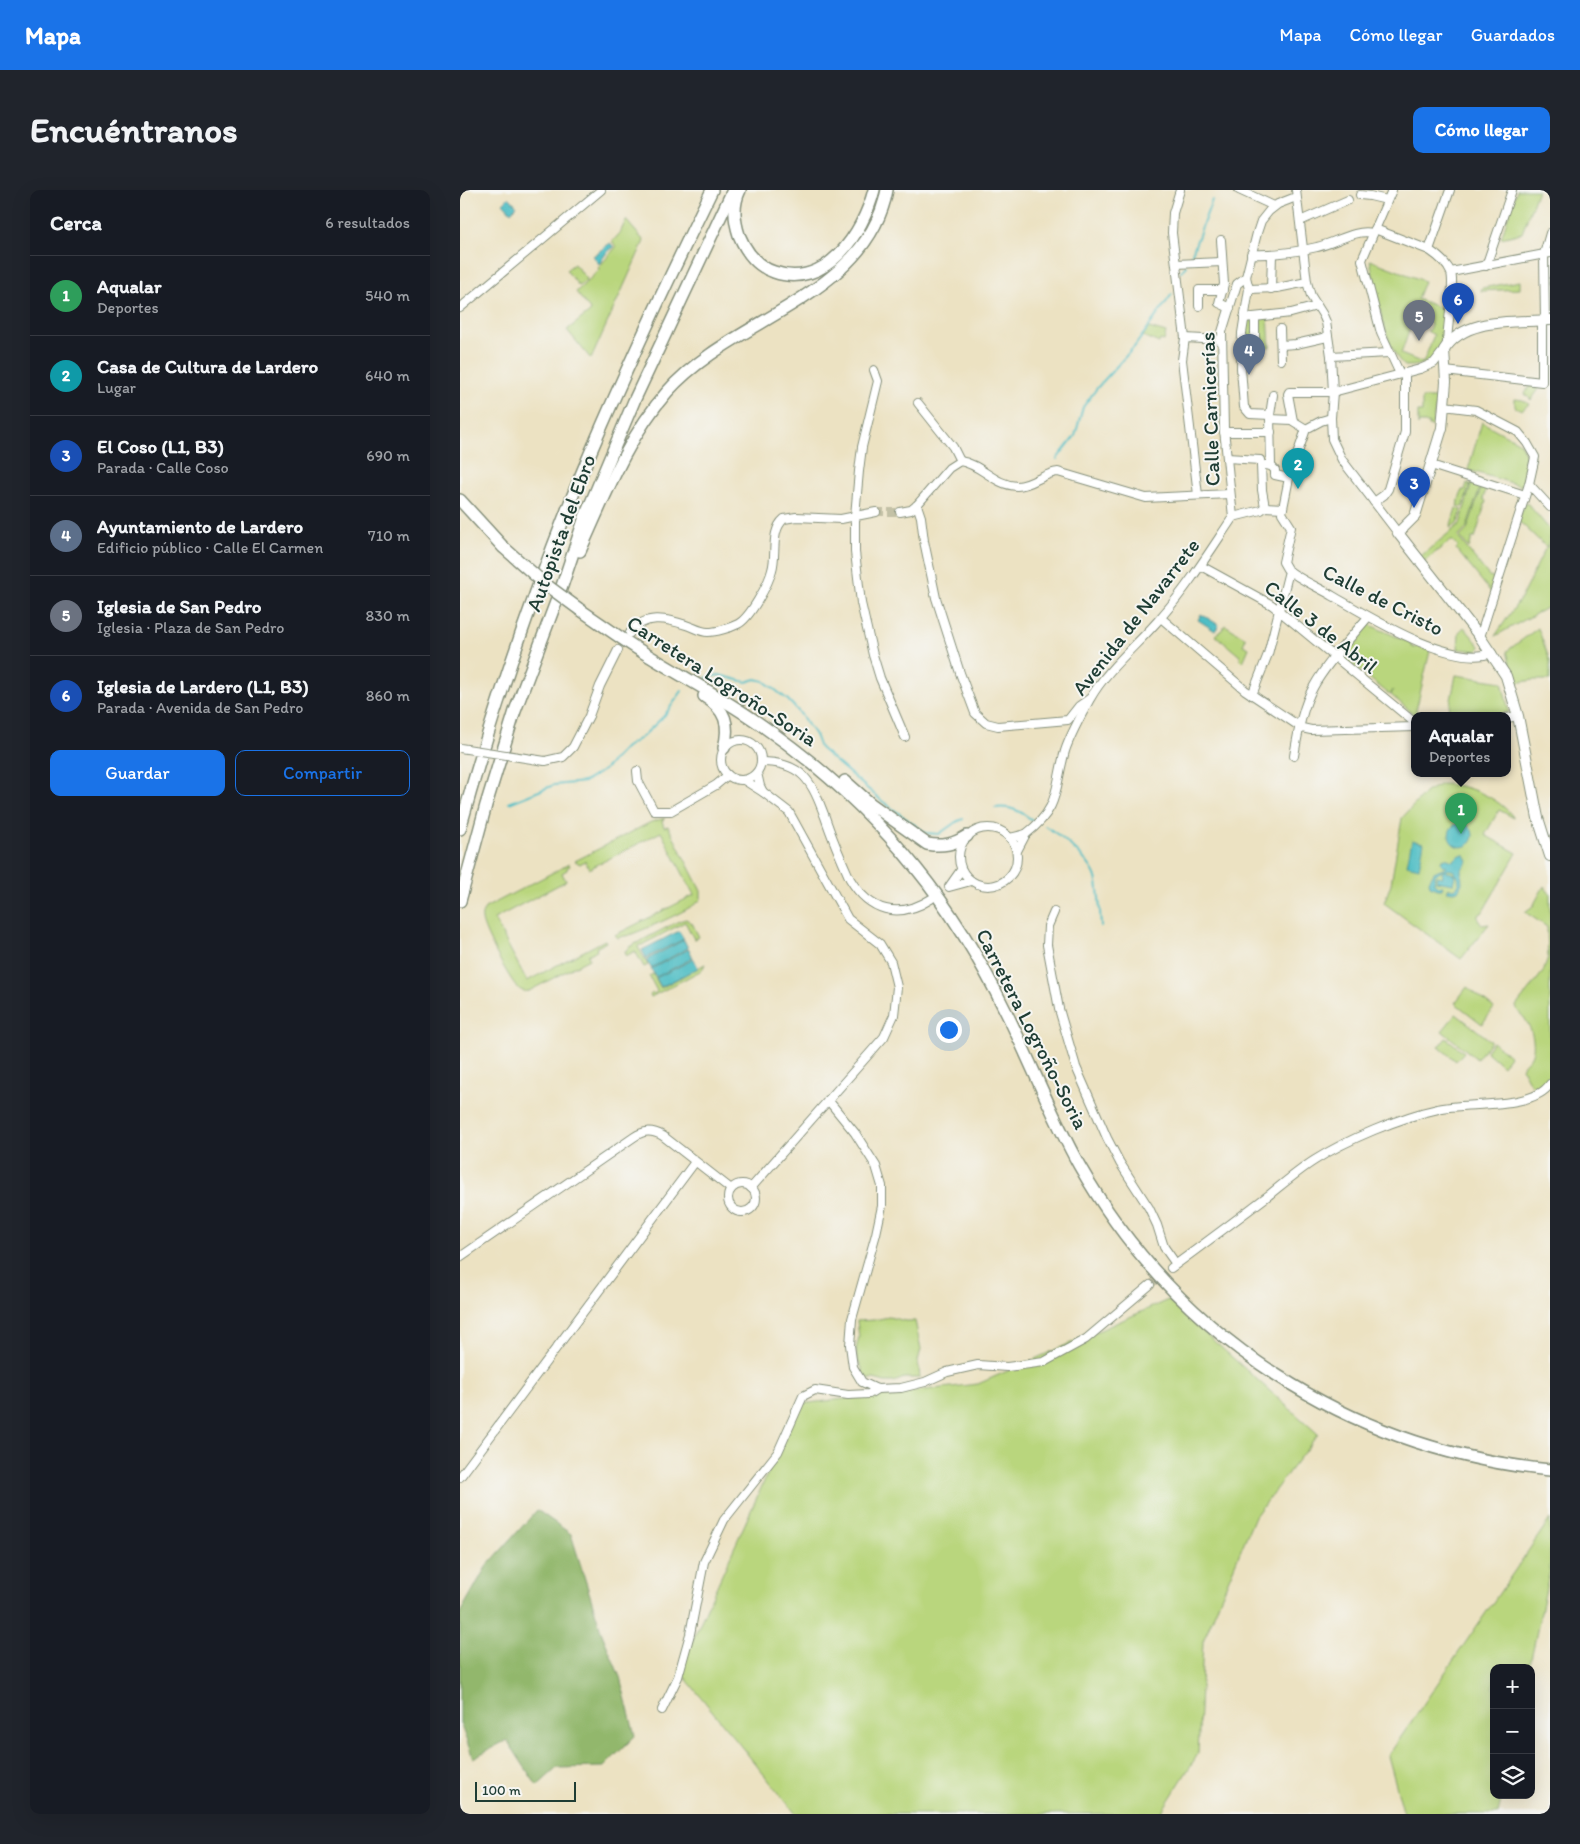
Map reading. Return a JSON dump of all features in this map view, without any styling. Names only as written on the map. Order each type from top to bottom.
[{"type":"highway","points":[[601,428],[625,360],[705,190]]},
{"type":"highway","name":"Autopista del Ebro","points":[[460,829],[500,694],[527,615],[562,523],[601,428],[654,309],[712,190]]},
{"type":"highway","name":"Autopista del Ebro","points":[[460,902],[486,805],[515,710],[562,586],[585,517],[619,434],[733,190]]},
{"type":"highway","points":[[740,190],[735,206],[735,217],[744,248],[767,270],[797,276],[819,271],[834,259],[862,224],[874,190]]},
{"type":"highway","points":[[562,586],[641,426],[668,391],[702,360],[804,296],[841,270],[861,249],[876,226],[884,205],[887,190]]},
{"type":"highway","name":"Carretera Logroño-Soria","points":[[460,500],[503,547],[545,584],[638,649],[756,721],[805,757],[843,790],[892,839],[932,888],[962,932],[988,978],[1051,1110],[1084,1172],[1120,1228],[1155,1271],[1188,1305],[1223,1336],[1261,1364],[1307,1394],[1353,1418],[1404,1438],[1455,1454],[1550,1470]]},
{"type":"highway","points":[[638,649],[657,667],[720,708],[726,720],[727,728],[724,748]]},
{"type":"highway","points":[[756,721],[803,747],[871,804],[927,844],[942,845],[958,841],[967,836]]},
{"type":"main road","points":[[1546,321],[1498,323],[1481,326],[1458,335],[1446,347],[1442,428],[1415,516],[1398,533],[1480,637],[1506,676],[1518,716],[1538,818],[1550,856]]},
{"type":"street","points":[[460,308],[601,190]]},
{"type":"street","points":[[1180,190],[1172,223],[1185,338],[1182,354],[1183,366],[1198,495]]},
{"type":"street","points":[[1240,190],[1274,206]]},
{"type":"street","points":[[1374,502],[1387,492],[1405,432],[1402,373],[1389,352],[1381,333],[1363,265],[1364,255],[1392,190]]},
{"type":"street","points":[[1429,250],[1450,190]]},
{"type":"street","points":[[1486,266],[1512,190]]},
{"type":"street","points":[[1306,429],[1292,420],[1252,414],[1245,410],[1241,345],[1249,289],[1246,277],[1261,221],[1274,206],[1296,193],[1307,282],[1311,296],[1325,318],[1331,356],[1333,392],[1332,439],[1342,460],[1398,533]]},
{"type":"street","points":[[1360,195],[1388,200]]},
{"type":"street","points":[[1300,221],[1348,200]]},
{"type":"street","points":[[1252,254],[1272,254],[1322,246],[1357,233],[1374,231],[1429,250],[1445,262],[1451,272],[1452,285],[1446,347],[1431,365],[1333,392],[1288,393],[1292,420]]},
{"type":"street","points":[[1445,371],[1542,382],[1546,321],[1547,254],[1550,233]]},
{"type":"street","points":[[1221,240],[1224,281],[1219,303],[1230,308]]},
{"type":"street","points":[[1271,289],[1272,254]]},
{"type":"street","points":[[1451,272],[1547,254]]},
{"type":"street","points":[[1176,264],[1222,262]]},
{"type":"street","points":[[1224,281],[1237,284],[1246,277]]},
{"type":"street","points":[[1249,289],[1271,289],[1307,282]]},
{"type":"street","name":"Calle Carnicerías","points":[[1233,517],[1229,494],[1224,432],[1222,340],[1223,324],[1237,284]]},
{"type":"street","points":[[1200,306],[1199,290],[1223,290]]},
{"type":"street","points":[[1244,318],[1290,313],[1317,306]]},
{"type":"street","points":[[1241,345],[1255,345],[1255,317]]},
{"type":"street","points":[[1280,329],[1281,360]]},
{"type":"street","points":[[1281,345],[1296,344],[1328,337]]},
{"type":"street","points":[[1185,338],[1222,340]]},
{"type":"street","points":[[1331,356],[1389,352]]},
{"type":"street","points":[[874,370],[878,381],[862,447],[855,516],[855,552],[861,603],[880,678],[905,737]]},
{"type":"street","points":[[1271,466],[1270,417],[1273,395]]},
{"type":"street","points":[[918,402],[953,447],[960,461],[969,464],[998,482],[1011,485],[1026,485],[1048,474],[1058,472],[1146,498],[1229,494]]},
{"type":"street","points":[[1444,406],[1476,410],[1518,432],[1535,457],[1529,484],[1480,637]]},
{"type":"street","points":[[1252,695],[1268,654],[1289,571],[1283,562],[1291,527],[1282,513],[1289,478],[1306,429],[1331,418]]},
{"type":"street","points":[[1224,432],[1271,432]]},
{"type":"street","points":[[1227,458],[1260,460],[1265,507]]},
{"type":"street","points":[[900,512],[911,510],[917,506],[948,468],[960,461]]},
{"type":"street","points":[[1261,465],[1271,466],[1275,470],[1275,475],[1289,478]]},
{"type":"street","points":[[1431,465],[1525,494]]},
{"type":"street","points":[[1529,484],[1550,506]]},
{"type":"street","points":[[917,506],[921,517],[936,598],[975,713],[986,723],[998,726],[1068,720],[1079,706],[1091,698]]},
{"type":"street","points":[[1233,517],[1265,507],[1284,506]]},
{"type":"street","points":[[630,632],[641,622],[648,619],[674,622],[709,632],[737,625],[743,621],[749,612],[773,569],[777,528],[784,519],[796,517],[841,519],[876,512]]},
{"type":"street","name":"Avenida de Navarrete","points":[[1026,834],[1039,824],[1051,808],[1066,749],[1091,698],[1104,678],[1161,618],[1201,566],[1233,517]]},
{"type":"street","name":"Calle 3 de Abril","points":[[1201,566],[1266,602],[1280,612],[1411,720]]},
{"type":"street","name":"Calle de Cristo","points":[[1289,571],[1368,616],[1435,648],[1472,656],[1492,653]]},
{"type":"street","points":[[1294,756],[1300,727],[1314,687],[1334,657],[1368,616]]},
{"type":"street","points":[[1161,618],[1252,695],[1300,727],[1311,730],[1411,727]]},
{"type":"street","points":[[460,748],[545,761],[563,757],[573,747],[589,716],[604,677],[618,650]]},
{"type":"street","points":[[1511,717],[1518,716]]},
{"type":"street","points":[[751,1188],[884,1037],[894,1015],[897,987],[891,962],[880,944],[848,919],[789,812],[763,792],[744,780],[728,776],[723,770],[721,755],[724,748],[730,743],[736,740],[748,740],[759,750],[761,762],[757,773],[763,792]]},
{"type":"street","points":[[761,762],[778,762],[791,766],[799,771],[812,785],[850,879],[857,892],[868,902],[893,911],[909,909],[931,899]]},
{"type":"street","points":[[637,771],[638,780],[654,811],[671,811],[728,776]]},
{"type":"street","points":[[744,780],[757,773]]},
{"type":"street","points":[[1017,851],[1010,838],[1000,830],[978,829],[967,836],[962,844],[959,854],[961,870],[971,881],[986,886],[996,885],[1005,881],[1015,868],[1017,851],[1026,834]]},
{"type":"street","points":[[1010,838],[1026,834]]},
{"type":"street","points":[[961,870],[946,889],[971,881]]},
{"type":"street","points":[[1054,912],[1048,926],[1047,945],[1059,1010],[1076,1067],[1107,1138],[1120,1163],[1149,1208],[1164,1247],[1174,1266],[1315,1160],[1344,1144],[1386,1126],[1438,1109],[1518,1101],[1533,1097],[1547,1089],[1550,1084]]},
{"type":"street","points":[[828,1100],[856,1133],[876,1166],[882,1186],[882,1206],[876,1234],[852,1319],[850,1345],[853,1367],[862,1382],[877,1389],[901,1388],[925,1382],[947,1372],[978,1365],[1007,1367],[1044,1362],[1086,1339],[1150,1285]]},
{"type":"street","points":[[460,1257],[639,1133],[655,1132],[731,1189]]},
{"type":"street","points":[[460,1477],[695,1162]]},
{"type":"street","points":[[743,1184],[751,1188],[754,1192],[755,1202],[750,1210],[745,1212],[735,1211],[731,1208],[728,1198],[731,1189],[734,1186],[743,1184]]},
{"type":"street","points":[[662,1710],[678,1677],[690,1634],[704,1562],[708,1553],[724,1520],[778,1452],[803,1396],[815,1390],[848,1395],[869,1394],[877,1389]]},
{"type":"green space","points":[[1517,190],[1538,190],[1522,233],[1501,238]]},
{"type":"green space","points":[[626,220],[644,241],[591,359],[567,330],[591,311],[576,292],[599,270],[598,268],[616,247],[612,242],[620,233]]},
{"type":"green space","points":[[1370,260],[1424,281],[1417,299],[1446,310],[1444,331],[1439,350],[1427,362],[1418,365],[1405,366],[1398,358],[1386,333]],"holes":[[[1414,317],[1429,321],[1431,325],[1427,331],[1434,335],[1423,363],[1401,354]]]},
{"type":"green space","points":[[574,264],[587,279],[579,286],[566,270]]},
{"type":"green space","points":[[1520,281],[1520,289],[1481,291],[1482,288]]},
{"type":"green space","points":[[1268,316],[1270,347],[1241,347],[1244,318]]},
{"type":"green space","points":[[1149,328],[1166,333],[1164,341],[1160,340],[1159,343],[1143,336]]},
{"type":"green space","points":[[1530,385],[1539,389],[1531,400],[1525,394]]},
{"type":"green space","points":[[1422,398],[1437,398],[1432,427],[1429,426],[1429,423],[1419,423],[1418,426],[1418,412],[1422,412]]},
{"type":"green space","points":[[1515,399],[1523,400],[1529,404],[1522,410],[1515,407]]},
{"type":"green space","points":[[1482,422],[1520,443],[1529,461],[1522,486],[1468,470]]},
{"type":"green space","points":[[1473,478],[1482,481],[1466,529],[1458,537],[1489,576],[1499,580],[1494,596],[1456,549],[1458,547],[1453,541],[1450,541],[1422,563],[1418,558],[1460,524]]},
{"type":"green space","points":[[1467,483],[1470,484],[1463,507],[1457,506],[1462,490],[1465,490]]},
{"type":"green space","points":[[1482,485],[1487,486],[1483,499],[1486,501],[1475,538],[1472,538],[1469,548],[1460,537],[1467,530]]},
{"type":"green space","points":[[1524,503],[1528,504],[1550,530],[1550,540],[1546,547],[1518,522]]},
{"type":"green space","points":[[1456,508],[1462,510],[1458,522],[1450,528]]},
{"type":"green space","points":[[1550,544],[1550,606],[1495,636],[1521,598],[1545,549]]},
{"type":"green space","points":[[1369,622],[1372,626],[1411,643],[1412,647],[1418,646],[1430,651],[1416,712],[1411,712],[1391,695],[1393,690],[1390,695],[1342,656]]},
{"type":"green space","points":[[1225,625],[1246,638],[1243,645],[1249,648],[1243,662],[1240,659],[1241,657],[1215,635]]},
{"type":"green space","points":[[1464,627],[1480,646],[1478,651],[1458,649],[1459,632]]},
{"type":"green space","points":[[1538,628],[1550,661],[1550,680],[1515,683],[1507,651]]},
{"type":"green space","points":[[1456,675],[1502,682],[1509,712],[1449,712]]},
{"type":"green space","points":[[1441,784],[1461,786],[1481,793],[1500,804],[1514,818],[1499,810],[1485,835],[1517,853],[1482,913],[1478,915],[1478,920],[1482,925],[1489,924],[1461,959],[1384,903],[1391,884],[1402,818],[1426,792]]},
{"type":"green space","points":[[665,818],[662,821],[664,827],[668,826],[701,891],[701,899],[690,908],[670,918],[630,935],[618,938],[615,935],[694,895],[661,832],[589,869],[585,861],[580,864],[575,861],[651,822]]},
{"type":"green space","points":[[569,864],[570,866],[567,870],[562,873],[566,881],[494,919],[527,981],[605,940],[606,942],[588,955],[589,959],[529,991],[523,991],[514,983],[497,955],[483,925],[482,914],[485,908]]},
{"type":"green space","points":[[1544,886],[1550,894],[1550,1077],[1537,1090],[1529,1082],[1522,1068],[1532,1054],[1533,1038],[1530,1028],[1516,1006],[1543,972],[1548,957],[1547,927],[1525,912],[1533,906]]},
{"type":"green space","points":[[686,919],[692,923],[699,937],[694,939],[685,922],[639,945],[638,947],[648,965],[644,967],[635,951],[626,956],[625,951],[629,947]]},
{"type":"green space","points":[[705,964],[702,970],[651,997],[650,995],[657,991],[649,976],[653,974],[661,988]]},
{"type":"green space","points":[[1467,987],[1494,1008],[1482,1024],[1455,1003]]},
{"type":"green space","points":[[1456,1014],[1491,1041],[1477,1059],[1442,1031]]},
{"type":"green space","points":[[1446,1038],[1464,1052],[1456,1061],[1439,1047]]},
{"type":"green space","points":[[1493,1042],[1510,1056],[1503,1066],[1486,1051]]},
{"type":"green space","points":[[1168,1300],[1318,1434],[1255,1516],[1203,1641],[1198,1754],[1160,1814],[796,1814],[679,1670],[799,1404],[978,1384]]},
{"type":"green space","points":[[889,1317],[905,1321],[915,1321],[921,1349],[918,1361],[920,1378],[904,1378],[894,1382],[862,1379],[862,1368],[857,1359],[856,1349],[859,1337],[857,1321]]},
{"type":"green space","points":[[537,1510],[571,1534],[602,1634],[620,1677],[635,1736],[604,1767],[557,1768],[537,1786],[507,1740],[473,1758],[460,1723],[460,1613],[486,1567]]},
{"type":"green space","points":[[1550,1519],[1550,1570],[1530,1664],[1490,1664],[1490,1799],[1501,1799],[1498,1814],[1404,1814],[1388,1756]]},
{"type":"water","points":[[509,197],[517,206],[511,212],[503,203]]},
{"type":"water","points":[[610,243],[614,247],[607,252],[599,264],[593,256]]},
{"type":"water","points":[[1201,614],[1219,625],[1215,631],[1198,620]]},
{"type":"water","points":[[1461,823],[1470,826],[1473,835],[1470,844],[1461,847],[1452,844],[1449,835],[1452,826]]},
{"type":"water","points":[[1412,840],[1424,843],[1419,868],[1407,865]]},
{"type":"water","points":[[1459,855],[1465,855],[1468,861],[1461,870],[1462,883],[1458,891],[1447,891],[1449,888],[1455,889],[1459,884],[1458,876],[1454,871],[1449,870],[1435,875],[1434,883],[1438,886],[1443,886],[1442,889],[1430,886],[1429,881],[1434,872],[1447,866],[1442,865],[1441,860],[1445,858],[1453,861]]},
{"type":"water","points":[[1447,870],[1448,873],[1450,872],[1455,875],[1453,884],[1436,881],[1437,876],[1443,877],[1442,872]]},
{"type":"water","points":[[679,931],[684,939],[646,958],[642,950]]},
{"type":"water","points":[[684,940],[688,948],[651,968],[646,960]]},
{"type":"water","points":[[689,949],[693,958],[656,977],[651,969]]},
{"type":"water","points":[[694,959],[698,968],[661,987],[656,978]]},
{"type":"waterway","points":[[1190,259],[1212,200]]},
{"type":"waterway","points":[[1181,272],[1186,266]]},
{"type":"waterway","points":[[1057,459],[1075,436],[1083,407],[1097,388],[1135,346],[1172,294]]},
{"type":"waterway","points":[[706,678],[719,675],[746,682],[756,679],[764,681],[788,700],[799,712],[815,735],[820,748],[882,801],[926,833],[939,834],[963,819]]},
{"type":"waterway","points":[[509,803],[554,785],[584,782],[604,770],[626,747],[642,737],[664,716],[682,691]]},
{"type":"waterway","points":[[995,808],[1016,810],[1033,821]]},
{"type":"waterway","points":[[1045,826],[1073,848],[1092,869],[1097,885],[1101,926]]},
{"type":"tunnel","points":[[876,512],[900,512]]},
{"type":"tunnel","points":[[1150,1285],[1171,1268]]},
{"type":"place","name":"Iglesia de Lardero (L1, B3)","points":[[1458,324]]},
{"type":"place","name":"Iglesia de San Pedro","points":[[1419,341]]},
{"type":"place","name":"Ayuntamiento de Lardero","points":[[1249,375]]},
{"type":"place","name":"Casa de Cultura de Lardero","points":[[1298,489]]},
{"type":"place","name":"El Coso (L1, B3)","points":[[1414,508]]},
{"type":"place","name":"Aqualar","points":[[1461,834]]}]
